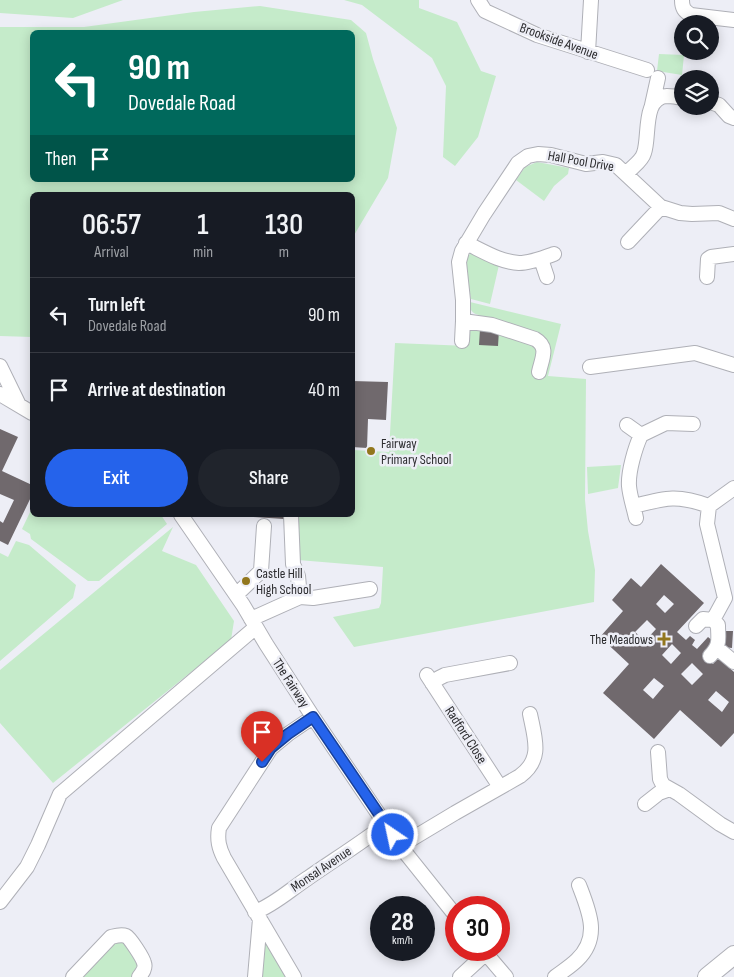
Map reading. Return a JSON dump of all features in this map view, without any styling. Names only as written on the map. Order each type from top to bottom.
[{"type":"main road","points":[[707,977],[734,955]]},
{"type":"street","name":"Brookside Avenue","points":[[478,0],[485,11],[537,35],[650,72],[652,105]]},
{"type":"street","points":[[588,52],[591,0]]},
{"type":"street","points":[[682,0],[682,7],[685,12],[691,15],[734,20]]},
{"type":"street","points":[[627,173],[644,155],[648,140],[647,128],[652,105],[658,98],[674,97]]},
{"type":"street","points":[[719,106],[729,116],[734,118]]},
{"type":"street","name":"Hall Pool Drive","points":[[462,341],[463,321],[459,262],[462,251],[484,214],[518,164],[528,156],[538,154],[551,155],[586,164],[603,162],[616,165],[627,173],[662,207],[680,213],[719,213],[734,219]]},
{"type":"street","points":[[628,242],[662,207]]},
{"type":"street","points":[[466,243],[499,259],[520,263],[548,256],[547,277]]},
{"type":"street","points":[[707,276],[708,259],[734,254]]},
{"type":"street","points":[[463,321],[492,325],[541,342],[544,353],[539,372]]},
{"type":"street","points":[[590,367],[695,353],[734,364]]},
{"type":"street","points":[[0,366],[20,405]]},
{"type":"street","points":[[0,394],[30,412]]},
{"type":"street","points":[[693,424],[666,424],[641,435],[635,447],[629,476],[629,486],[635,512],[663,499],[680,498],[708,506]]},
{"type":"street","points":[[627,425],[641,435]]},
{"type":"street","points":[[708,506],[734,488]]},
{"type":"street","points":[[708,506],[707,524],[725,598],[713,620]]},
{"type":"street","name":"The Fairway","points":[[182,517],[236,595],[313,717],[400,846],[445,902]]},
{"type":"street","points":[[291,517],[293,564],[298,576],[300,597]]},
{"type":"street","points":[[236,595],[261,571],[264,526]]},
{"type":"street","points":[[0,902],[26,867],[38,845],[60,794],[254,623],[300,597],[313,598],[370,589]]},
{"type":"street","points":[[696,626],[703,619],[713,620],[718,625],[718,642],[714,652],[734,662]]},
{"type":"street","name":"Radford Close","points":[[500,788],[430,679],[501,662]]},
{"type":"street","points":[[400,846],[527,771],[535,756],[537,730],[530,714]]},
{"type":"street","points":[[294,977],[219,848],[217,838],[219,828],[271,748],[313,717]]},
{"type":"street","points":[[658,752],[660,779],[663,785],[734,832]]},
{"type":"street","points":[[645,804],[660,793],[670,789]]},
{"type":"street","name":"Monsal Avenue","points":[[258,915],[261,909],[386,824]]},
{"type":"street","points":[[556,977],[577,960],[590,937],[592,927],[590,916],[579,885]]},
{"type":"street","points":[[255,977],[258,915]]},
{"type":"street","points":[[73,977],[111,938],[116,936],[129,938],[144,963],[145,969],[139,977]]},
{"type":"street","points":[[460,977],[475,961]]},
{"type":"street","points":[[492,961],[506,977]]},
{"type":"green space","points":[[0,0],[123,0],[73,18],[0,13]]},
{"type":"green space","points":[[344,0],[419,0],[419,8],[457,22],[481,71],[496,76],[478,137],[455,166],[443,157],[446,86],[432,58],[362,5]]},
{"type":"green space","points":[[260,6],[351,20],[366,33],[397,128],[388,178],[355,234],[355,192],[30,192],[30,337],[0,336],[0,27],[84,27],[194,12]]},
{"type":"green space","points":[[659,54],[674,55],[674,60],[684,60],[682,70],[674,70],[674,74],[657,71]]},
{"type":"green space","points":[[537,162],[569,168],[568,174],[554,186],[544,201],[516,180],[525,167]]},
{"type":"green space","points":[[473,252],[499,265],[490,304],[471,299],[466,261],[467,256]]},
{"type":"green space","points":[[470,302],[561,324],[548,376],[586,379],[585,500],[595,570],[594,602],[354,647],[333,617],[379,608],[381,603],[383,567],[298,560],[295,517],[355,517],[355,450],[389,452],[395,343],[468,346],[469,329],[477,329],[479,315],[474,313],[470,307]]},
{"type":"green space","points":[[621,465],[618,488],[588,494],[587,467]]},
{"type":"green space","points":[[30,512],[30,517],[162,517],[167,524],[99,581],[88,581],[31,539],[30,534],[22,529]]},
{"type":"green space","points":[[173,527],[162,551],[196,565],[234,621],[231,640],[53,783],[0,723],[0,670]]},
{"type":"green space","points":[[16,541],[29,545],[76,585],[73,598],[0,661],[0,553],[8,557]]},
{"type":"green space","points":[[116,936],[144,963],[139,977],[73,977]]},
{"type":"green space","points":[[261,942],[269,942],[291,977],[258,977]]},
{"type":"building","points":[[480,329],[499,330],[498,346],[479,345]]},
{"type":"building","points":[[355,381],[388,382],[386,420],[368,419],[367,448],[355,447]]},
{"type":"building","points":[[0,429],[18,437],[2,471],[30,484],[30,499],[8,545],[0,541],[0,521],[3,523],[14,500],[0,494]]},
{"type":"building","points":[[254,517],[284,517],[284,519]]},
{"type":"building","points":[[661,564],[704,603],[677,632],[686,640],[690,636],[695,640],[692,645],[697,649],[708,637],[714,642],[703,654],[713,664],[718,658],[734,672],[734,733],[721,747],[680,710],[654,739],[603,693],[629,664],[600,637],[623,611],[612,600],[631,578],[641,587]],"holes":[[[664,595],[674,604],[665,613],[656,604]],[[647,620],[656,629],[645,641],[635,632]],[[672,644],[681,653],[671,664],[662,655]],[[692,663],[703,674],[692,685],[681,674]],[[654,678],[664,686],[653,699],[643,690]],[[716,691],[729,702],[722,712],[708,700]]]},
{"type":"building","points":[[724,631],[733,631],[732,648],[723,647]]},
{"type":"place","name":"Fairway Primary School","points":[[371,451]]},
{"type":"place","name":"Castle Hill High School","points":[[246,581]]},
{"type":"place","name":"The Meadows","points":[[664,639]]},
{"type":"route","points":[[262,762],[271,748],[313,717],[393,835]]}]
